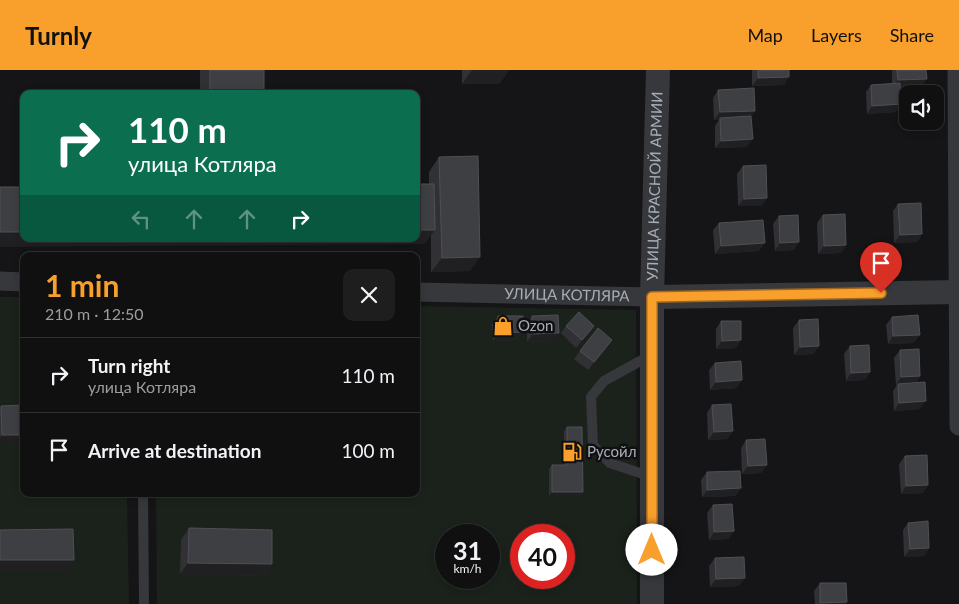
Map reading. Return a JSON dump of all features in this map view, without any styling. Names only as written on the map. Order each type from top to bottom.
[{"type":"street","name":"УЛИЦА КРАСНОЙ АРМИИ","points":[[652,604],[652,297],[658,70]]},
{"type":"street","points":[[958,70],[959,426]]},
{"type":"street","points":[[0,281],[20,282]]},
{"type":"street","name":"УЛИЦА КОТЛЯРА","points":[[420,292],[652,297],[958,292]]},
{"type":"lane","points":[[652,354],[604,381],[591,397],[593,445],[610,463],[652,477]]},
{"type":"lane","points":[[143,497],[144,604]]},
{"type":"shaded area","points":[[0,297],[20,297],[20,497],[127,497],[129,604],[0,604]]},
{"type":"shaded area","points":[[420,306],[636,310],[637,604],[157,604],[156,497],[420,497]]},
{"type":"building","points":[[210,70],[264,70],[264,90],[210,90]]},
{"type":"building","points":[[758,70],[789,70],[789,77],[758,78]]},
{"type":"building","points":[[897,70],[926,70],[927,79],[898,80]]},
{"type":"building","points":[[900,83],[899,104],[872,106],[871,85]]},
{"type":"building","points":[[754,88],[755,111],[720,112],[718,90]]},
{"type":"building","points":[[751,116],[753,139],[721,141],[720,118]]},
{"type":"building","points":[[478,156],[480,257],[442,258],[439,157]]},
{"type":"building","points":[[766,165],[767,198],[744,199],[743,166]]},
{"type":"building","points":[[420,184],[434,184],[435,230],[420,230]]},
{"type":"building","points":[[0,187],[20,187],[20,232],[0,232]]},
{"type":"building","points":[[921,203],[922,234],[900,235],[898,204]]},
{"type":"building","points":[[845,214],[846,245],[824,246],[823,215]]},
{"type":"building","points":[[798,215],[799,242],[780,243],[779,216]]},
{"type":"building","points":[[763,220],[765,243],[721,246],[719,223]]},
{"type":"building","points":[[579,312],[594,326],[582,340],[566,326]]},
{"type":"building","points":[[558,315],[559,333],[533,334],[532,316]]},
{"type":"building","points":[[918,315],[920,335],[893,336],[892,317]]},
{"type":"building","points":[[498,316],[523,316],[523,332],[498,333]]},
{"type":"building","points":[[818,319],[819,346],[800,347],[799,320]]},
{"type":"building","points":[[721,321],[741,321],[741,340],[722,341]]},
{"type":"building","points":[[598,328],[612,340],[594,362],[580,351]]},
{"type":"building","points":[[869,345],[870,372],[851,373],[850,346]]},
{"type":"building","points":[[919,349],[920,376],[901,377],[900,350]]},
{"type":"building","points":[[741,361],[742,380],[716,382],[715,363]]},
{"type":"building","points":[[925,382],[926,401],[899,403],[898,384]]},
{"type":"building","points":[[731,404],[733,431],[714,432],[712,405]]},
{"type":"building","points":[[20,405],[20,435],[2,435],[1,406]]},
{"type":"building","points":[[567,427],[582,427],[583,492],[552,492],[552,465],[567,465]]},
{"type":"building","points":[[765,439],[767,465],[748,466],[746,440]]},
{"type":"building","points":[[927,455],[928,485],[906,486],[905,456]]},
{"type":"building","points":[[740,471],[741,488],[707,490],[707,472]]},
{"type":"building","points":[[732,504],[734,531],[714,532],[713,505]]},
{"type":"building","points":[[928,521],[929,548],[910,549],[908,523]]},
{"type":"building","points":[[189,528],[272,530],[272,564],[188,563]]},
{"type":"building","points":[[73,529],[74,560],[0,560],[0,530]]},
{"type":"building","points":[[744,557],[745,578],[716,579],[715,558]]},
{"type":"building","points":[[820,583],[846,583],[847,602],[820,603]]},
{"type":"place","name":"Ozon","points":[[503,326]]},
{"type":"place","name":"Русойл","points":[[572,452]]},
{"type":"route","points":[[652,550],[652,297],[881,293]]}]
